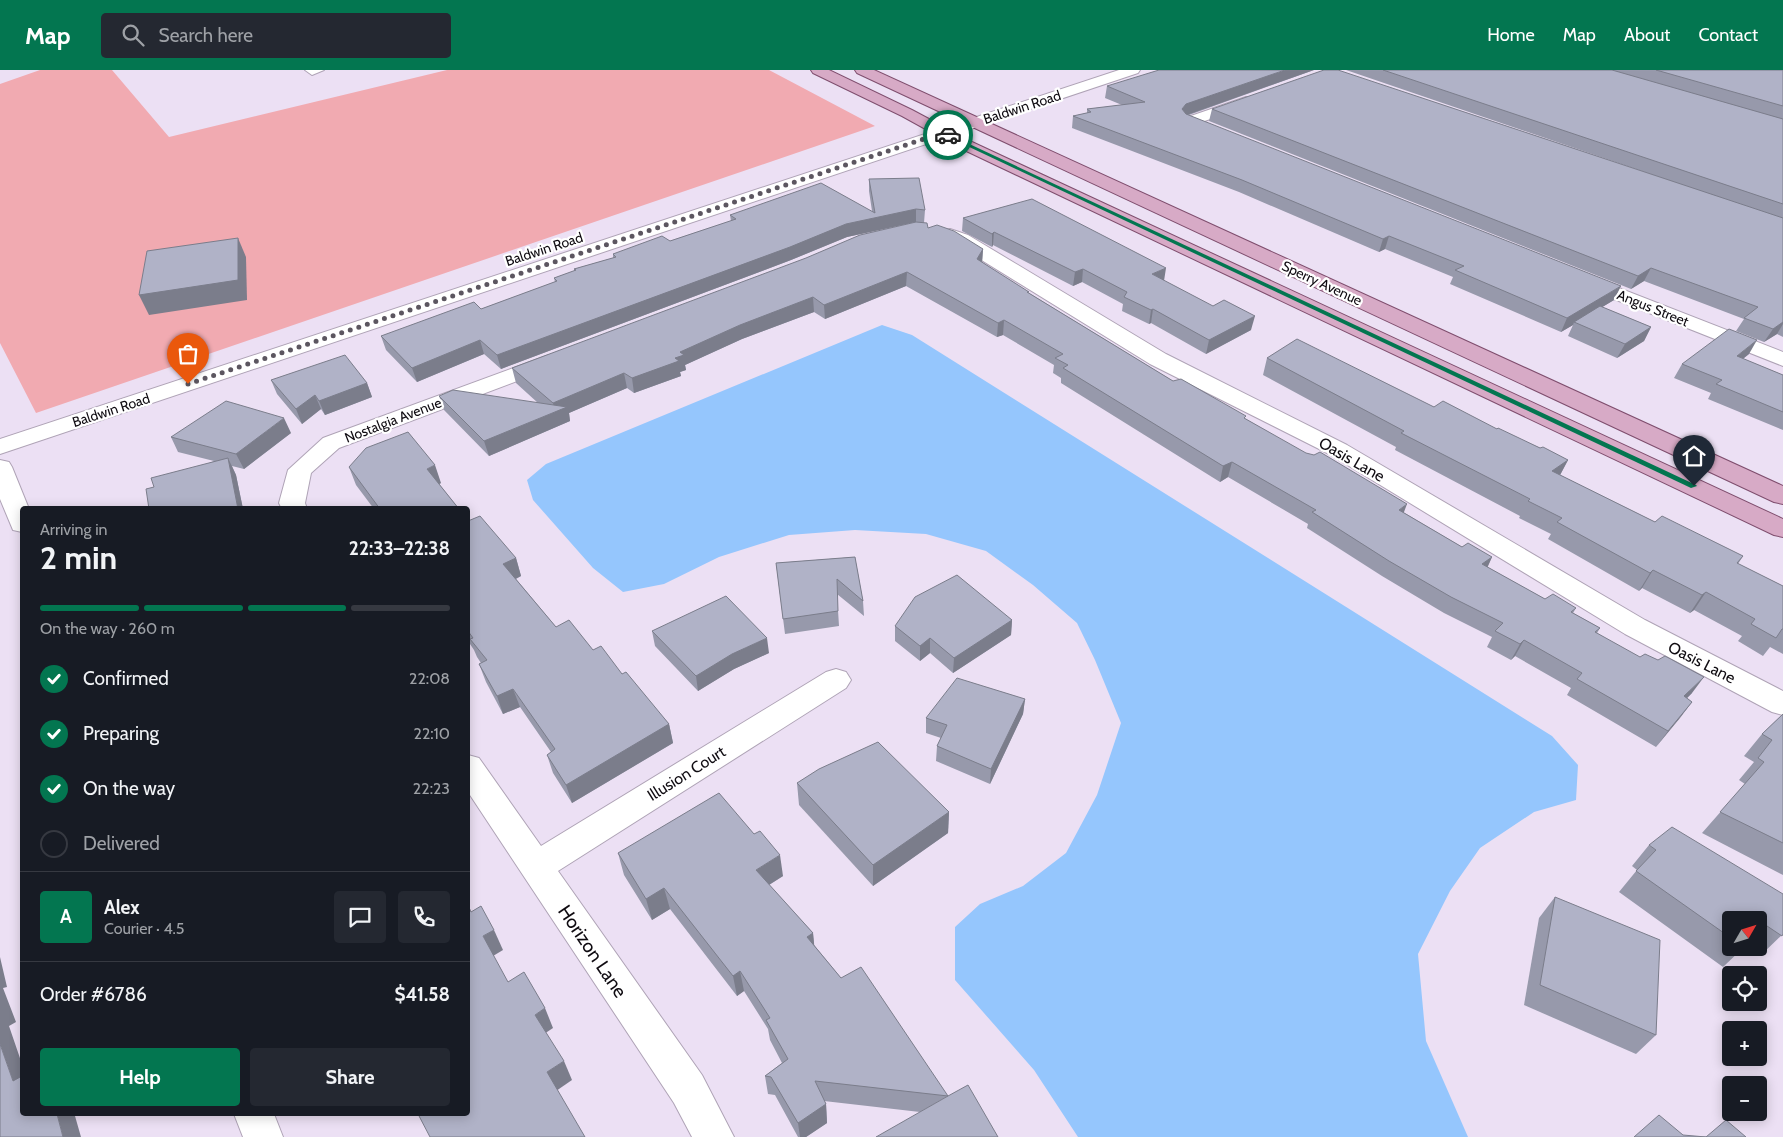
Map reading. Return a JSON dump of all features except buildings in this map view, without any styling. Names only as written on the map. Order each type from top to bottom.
[{"type":"main road","name":"Sperry Avenue","points":[[818,70],[942,133],[1133,224],[1783,528]]},
{"type":"main road","name":"Sperry Avenue","points":[[862,70],[955,112],[974,114],[1783,496]]},
{"type":"main road","name":"Baldwin Road","points":[[1052,81],[1088,70]]},
{"type":"main road","name":"Baldwin Road","points":[[0,447],[942,133],[974,114],[1133,70]]},
{"type":"main road","points":[[1218,132],[1190,121],[1263,95]]},
{"type":"main road","name":"Baldwin Road","points":[[0,430],[955,112]]},
{"type":"main road","name":"Oasis Lane","points":[[930,230],[961,240],[1158,359],[1339,450],[1635,627],[1783,704]]},
{"type":"main road","name":"Angus Street","points":[[1570,274],[1783,360]]},
{"type":"main road","name":"Nostalgia Avenue","points":[[294,506],[292,503],[300,470],[331,444],[567,354]]},
{"type":"main road","points":[[0,467],[20,519]]},
{"type":"main road","name":"Illusion Court","points":[[536,867],[836,680]]},
{"type":"main road","name":"Horizon Lane","points":[[470,770],[688,1089],[714,1137]]},
{"type":"main road","points":[[255,1116],[263,1137]]},
{"type":"lane","points":[[310,70],[312,72],[319,70]]},
{"type":"shaded area","points":[[40,70],[112,70],[169,137],[447,70],[769,70],[875,126],[36,413],[0,343],[0,84]]},
{"type":"water","points":[[882,325],[912,335],[1552,736],[1578,765],[1576,800],[1534,812],[1480,848],[1450,891],[1418,954],[1426,1041],[1468,1137],[1078,1137],[1034,1070],[955,980],[955,927],[980,904],[1023,886],[1066,853],[1097,795],[1121,723],[1095,660],[1077,623],[1033,585],[986,551],[926,534],[855,530],[789,535],[719,557],[664,584],[623,592],[593,568],[533,500],[527,480],[546,464]]},
{"type":"way so far","points":[[188,384],[942,133],[948,135]]},
{"type":"route","points":[[948,135],[1124,220],[1694,486]]}]
